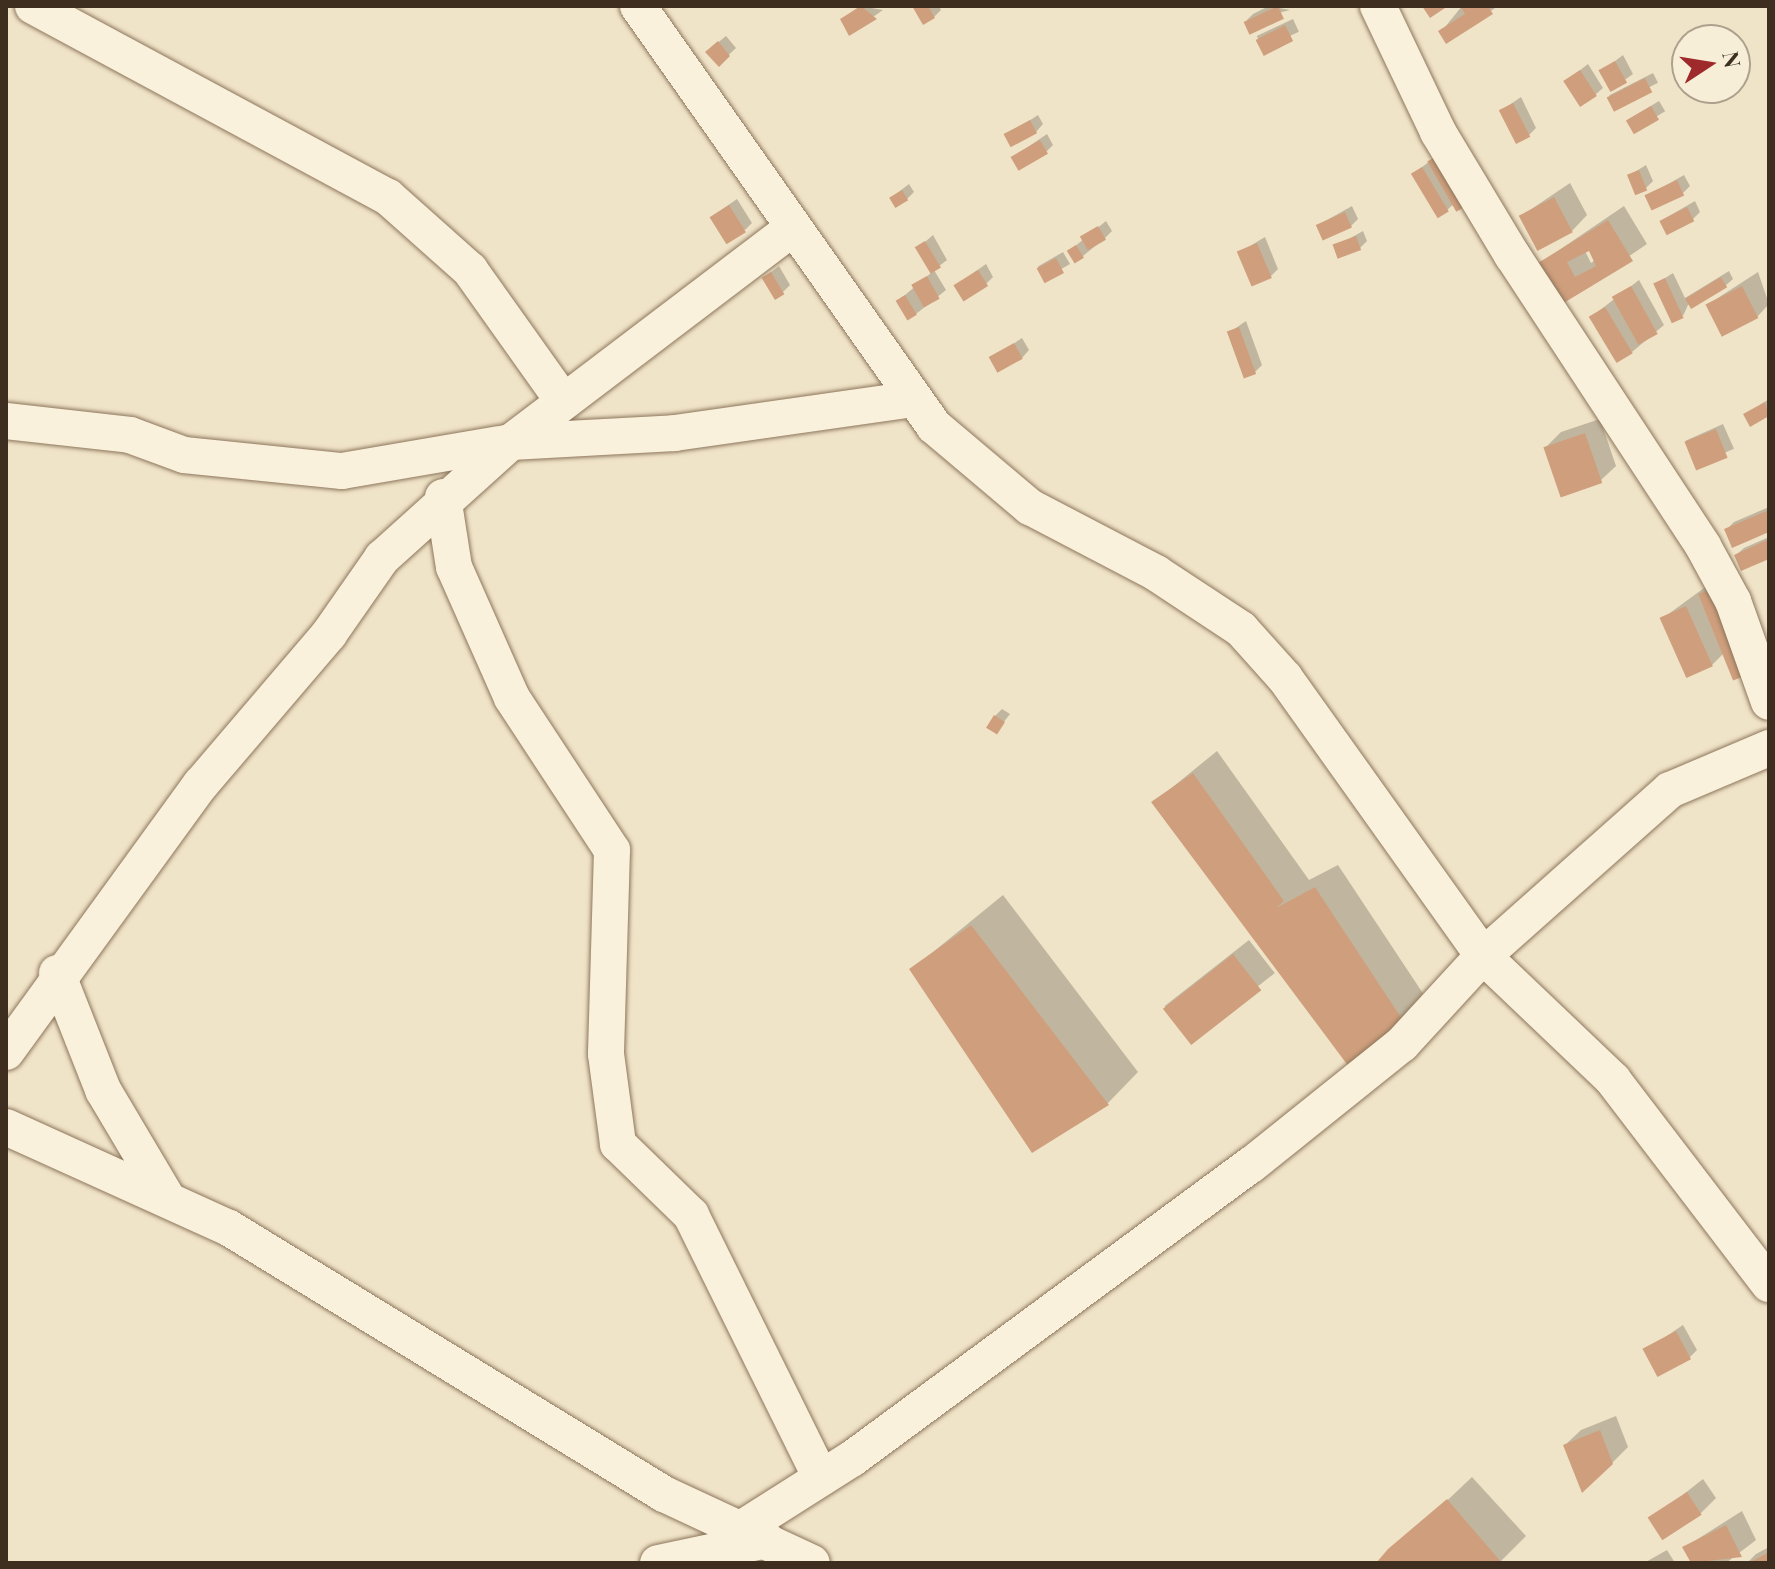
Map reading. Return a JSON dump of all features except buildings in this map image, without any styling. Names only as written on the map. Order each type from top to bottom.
[{"type":"street","points":[[33,6],[388,197],[470,270],[563,401]]},
{"type":"street","points":[[638,6],[914,399],[979,471],[1017,498],[1156,573],[1241,629],[1285,678],[1483,956],[1613,1080],[1769,1284]]},
{"type":"street","points":[[1378,6],[1438,132],[1512,255],[1703,546],[1733,601],[1769,702]]},
{"type":"street","points":[[6,1052],[57,973],[382,558],[443,497],[511,442],[792,229]]},
{"type":"street","points":[[6,421],[130,435],[184,455],[294,471],[342,471],[511,442],[675,433],[914,399]]},
{"type":"street","points":[[443,497],[454,567],[512,698],[612,850],[606,1054],[618,1144],[691,1215],[821,1478]]},
{"type":"street","points":[[658,1563],[754,1535],[821,1478],[1251,1165],[1402,1044],[1483,956],[1670,790],[1769,748]]},
{"type":"street","points":[[57,973],[103,1090],[167,1198]]},
{"type":"street","points":[[6,1127],[229,1228],[664,1494],[812,1563]]}]
